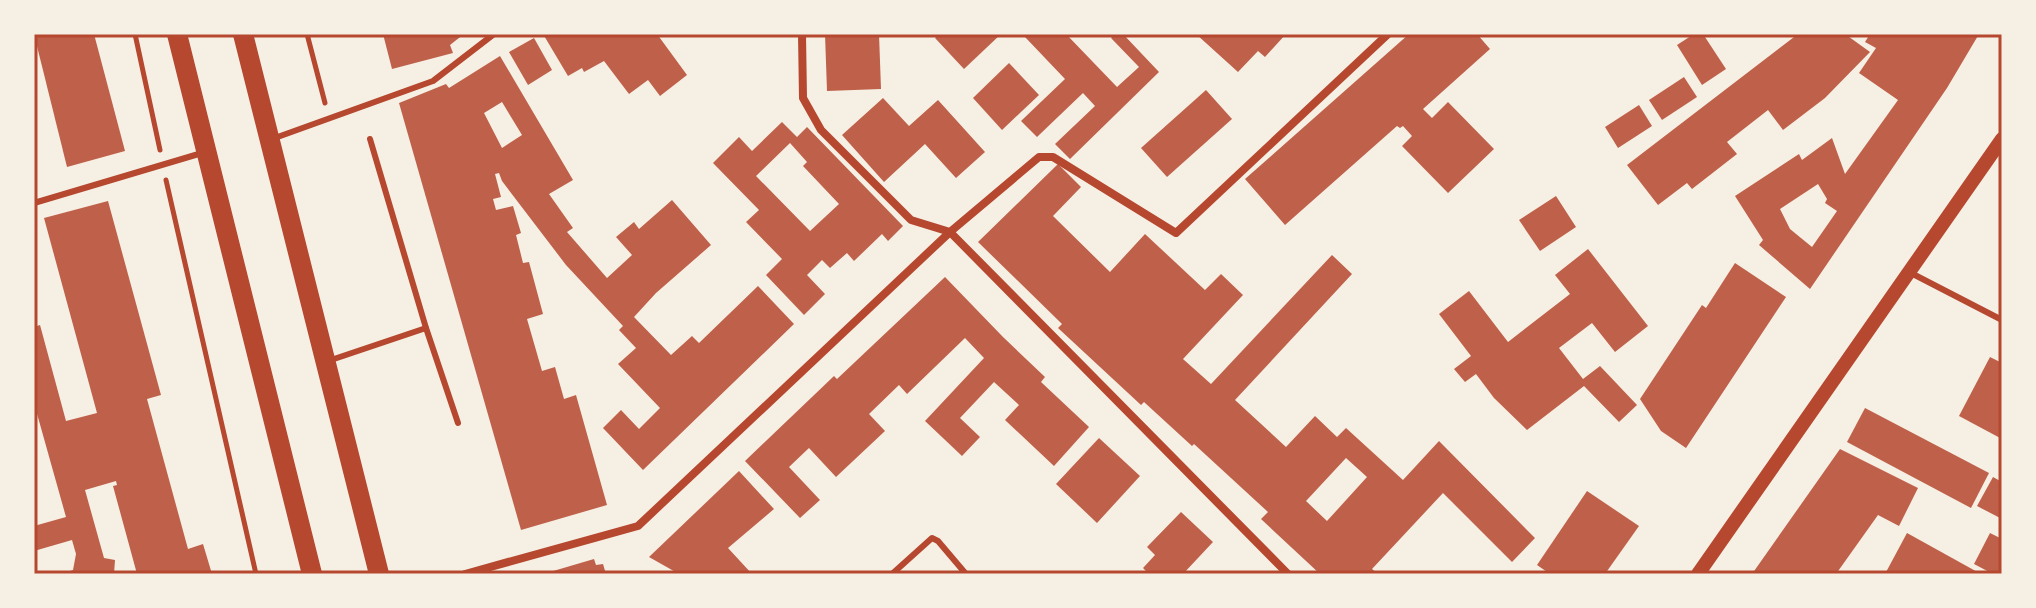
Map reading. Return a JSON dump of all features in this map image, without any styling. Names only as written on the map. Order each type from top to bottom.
[{"type":"main road","points":[[177,34],[312,574]]},
{"type":"main road","points":[[243,34],[379,574]]},
{"type":"street","points":[[802,34],[803,98],[821,130],[911,220],[950,232],[1288,574]]},
{"type":"street","points":[[465,574],[638,526],[950,232],[1039,157],[1053,157],[1176,233],[1388,34]]},
{"type":"street","points":[[1698,574],[2002,139]]},
{"type":"lane","points":[[269,140],[433,81],[494,34]]},
{"type":"lane","points":[[370,139],[426,328],[458,423]]},
{"type":"lane","points":[[34,203],[205,152]]},
{"type":"lane","points":[[1909,272],[2002,320]]},
{"type":"lane","points":[[325,363],[426,328]]},
{"type":"lane","points":[[892,574],[932,538],[966,574]]},
{"type":"lane","points":[[502,564],[505,574]]},
{"type":"path","points":[[135,34],[256,574]]},
{"type":"path","points":[[307,34],[329,119]]},
{"type":"building","points":[[34,34],[94,34],[125,151],[67,167]]},
{"type":"building","points":[[383,34],[464,34],[450,45],[453,53],[392,69]]},
{"type":"building","points":[[543,34],[657,34],[687,75],[660,96],[648,80],[629,94],[604,61],[584,72],[582,68],[568,76]]},
{"type":"building","points":[[825,34],[879,34],[881,89],[827,91]]},
{"type":"building","points":[[940,34],[1001,34],[964,69],[935,38]]},
{"type":"building","points":[[1028,34],[1066,34],[1117,87],[1139,67],[1111,38],[1115,34],[1123,34],[1159,72],[1070,159],[1055,144],[1095,106],[1083,93],[1037,137],[1021,121],[1065,79],[1025,37]]},
{"type":"building","points":[[1196,34],[1286,34],[1265,57],[1258,51],[1238,72]]},
{"type":"building","points":[[1409,34],[1477,34],[1490,49],[1423,109],[1432,118],[1448,102],[1494,149],[1448,193],[1402,146],[1412,136],[1403,126],[1397,126],[1285,225],[1245,179]]},
{"type":"building","points":[[1694,34],[1703,34],[1726,69],[1702,85],[1677,45]]},
{"type":"building","points":[[1798,34],[1845,34],[1870,52],[1825,98],[1783,130],[1768,110],[1727,142],[1737,154],[1692,189],[1687,183],[1658,205],[1627,165]]},
{"type":"building","points":[[1870,34],[1979,34],[1947,88],[1810,289],[1759,245],[1763,240],[1735,196],[1799,154],[1802,160],[1832,138],[1845,174],[1898,100],[1859,73],[1876,48],[1865,42]],"holes":[[[1818,184],[1827,199],[1825,203],[1837,211],[1812,247],[1790,229],[1780,209]]]},
{"type":"building","points":[[534,38],[552,70],[528,85],[509,52]]},
{"type":"building","points":[[500,56],[573,180],[549,194],[573,228],[567,232],[607,278],[632,255],[616,237],[634,222],[639,229],[672,200],[711,245],[656,293],[634,317],[671,355],[692,336],[699,343],[758,286],[794,324],[643,470],[603,428],[621,410],[639,429],[660,408],[618,364],[636,348],[619,330],[623,326],[566,265],[499,173],[495,174],[501,197],[493,199],[496,210],[513,206],[521,233],[516,235],[523,263],[529,262],[543,314],[527,319],[542,371],[555,367],[564,399],[576,395],[607,505],[521,530],[399,103],[446,84],[449,88]],"holes":[[[502,102],[522,135],[502,148],[484,113]]]},
{"type":"building","points":[[1009,63],[1039,95],[1002,130],[973,98]]},
{"type":"building","points":[[1684,77],[1697,97],[1662,120],[1649,100]]},
{"type":"building","points":[[1206,90],[1232,119],[1167,177],[1141,148]]},
{"type":"building","points":[[883,98],[909,126],[938,100],[985,152],[956,178],[925,144],[884,182],[842,135]]},
{"type":"building","points":[[1639,105],[1652,126],[1618,148],[1605,127]]},
{"type":"building","points":[[782,122],[797,137],[807,127],[903,226],[888,241],[882,234],[854,261],[847,253],[830,268],[822,260],[807,275],[825,294],[804,315],[766,275],[782,259],[746,222],[759,210],[713,163],[739,137],[752,151]],"holes":[[[790,143],[807,162],[803,166],[839,204],[810,231],[756,176]]]},
{"type":"building","points":[[1058,164],[1081,187],[1053,216],[1110,272],[1145,234],[1205,290],[1221,274],[1243,295],[1183,359],[1211,384],[1332,255],[1352,274],[1235,400],[1286,447],[1315,416],[1337,437],[1346,428],[1403,480],[1439,441],[1535,538],[1512,562],[1443,493],[1372,569],[1378,574],[1320,574],[1261,519],[1268,512],[1194,444],[1192,446],[1144,402],[1141,405],[1058,328],[1062,324],[978,242]],"holes":[[[1346,458],[1367,477],[1327,521],[1306,501]]]},
{"type":"building","points":[[1556,196],[1576,227],[1540,251],[1519,220]]},
{"type":"building","points":[[108,201],[161,395],[147,399],[188,549],[203,544],[212,574],[137,574],[113,486],[117,485],[116,481],[85,490],[104,558],[115,560],[114,574],[61,574],[73,570],[76,554],[72,540],[34,551],[34,526],[66,517],[34,403],[34,327],[40,325],[66,421],[97,413],[44,218]]},
{"type":"building","points":[[1588,249],[1648,326],[1615,352],[1592,323],[1559,348],[1583,379],[1600,366],[1637,405],[1619,422],[1584,386],[1527,430],[1494,398],[1476,374],[1465,382],[1454,369],[1471,356],[1439,314],[1469,291],[1508,342],[1570,294],[1555,275]]},
{"type":"building","points":[[1735,263],[1786,297],[1686,448],[1661,431],[1640,399],[1702,305],[1706,308]]},
{"type":"building","points":[[945,277],[1045,377],[1041,382],[1089,427],[1054,466],[1005,420],[1019,405],[994,382],[960,418],[980,437],[962,456],[925,421],[984,358],[965,338],[907,394],[899,385],[869,414],[885,431],[836,477],[809,448],[789,467],[820,500],[800,518],[745,461]]},
{"type":"building","points":[[1990,357],[2002,363],[2002,439],[1959,416]]},
{"type":"building","points":[[1865,408],[1989,473],[1971,508],[1847,442]]},
{"type":"building","points":[[1099,438],[1140,476],[1097,523],[1056,484]]},
{"type":"building","points":[[1840,449],[1918,488],[1899,526],[1878,515],[1836,574],[1752,574]]},
{"type":"building","points":[[739,471],[774,509],[728,548],[752,574],[679,574],[649,557]]},
{"type":"building","points":[[1993,477],[2002,482],[2002,519],[1977,506]]},
{"type":"building","points":[[1587,491],[1639,526],[1605,574],[1550,574],[1537,565]]},
{"type":"building","points":[[1181,512],[1213,542],[1183,574],[1149,574],[1143,568],[1155,555],[1147,547]]},
{"type":"building","points":[[1907,533],[1981,574],[1885,574]]},
{"type":"building","points":[[1990,533],[2002,539],[2002,574],[1993,574],[1974,564]]},
{"type":"building","points":[[594,559],[596,565],[603,564],[606,574],[543,574]]}]
